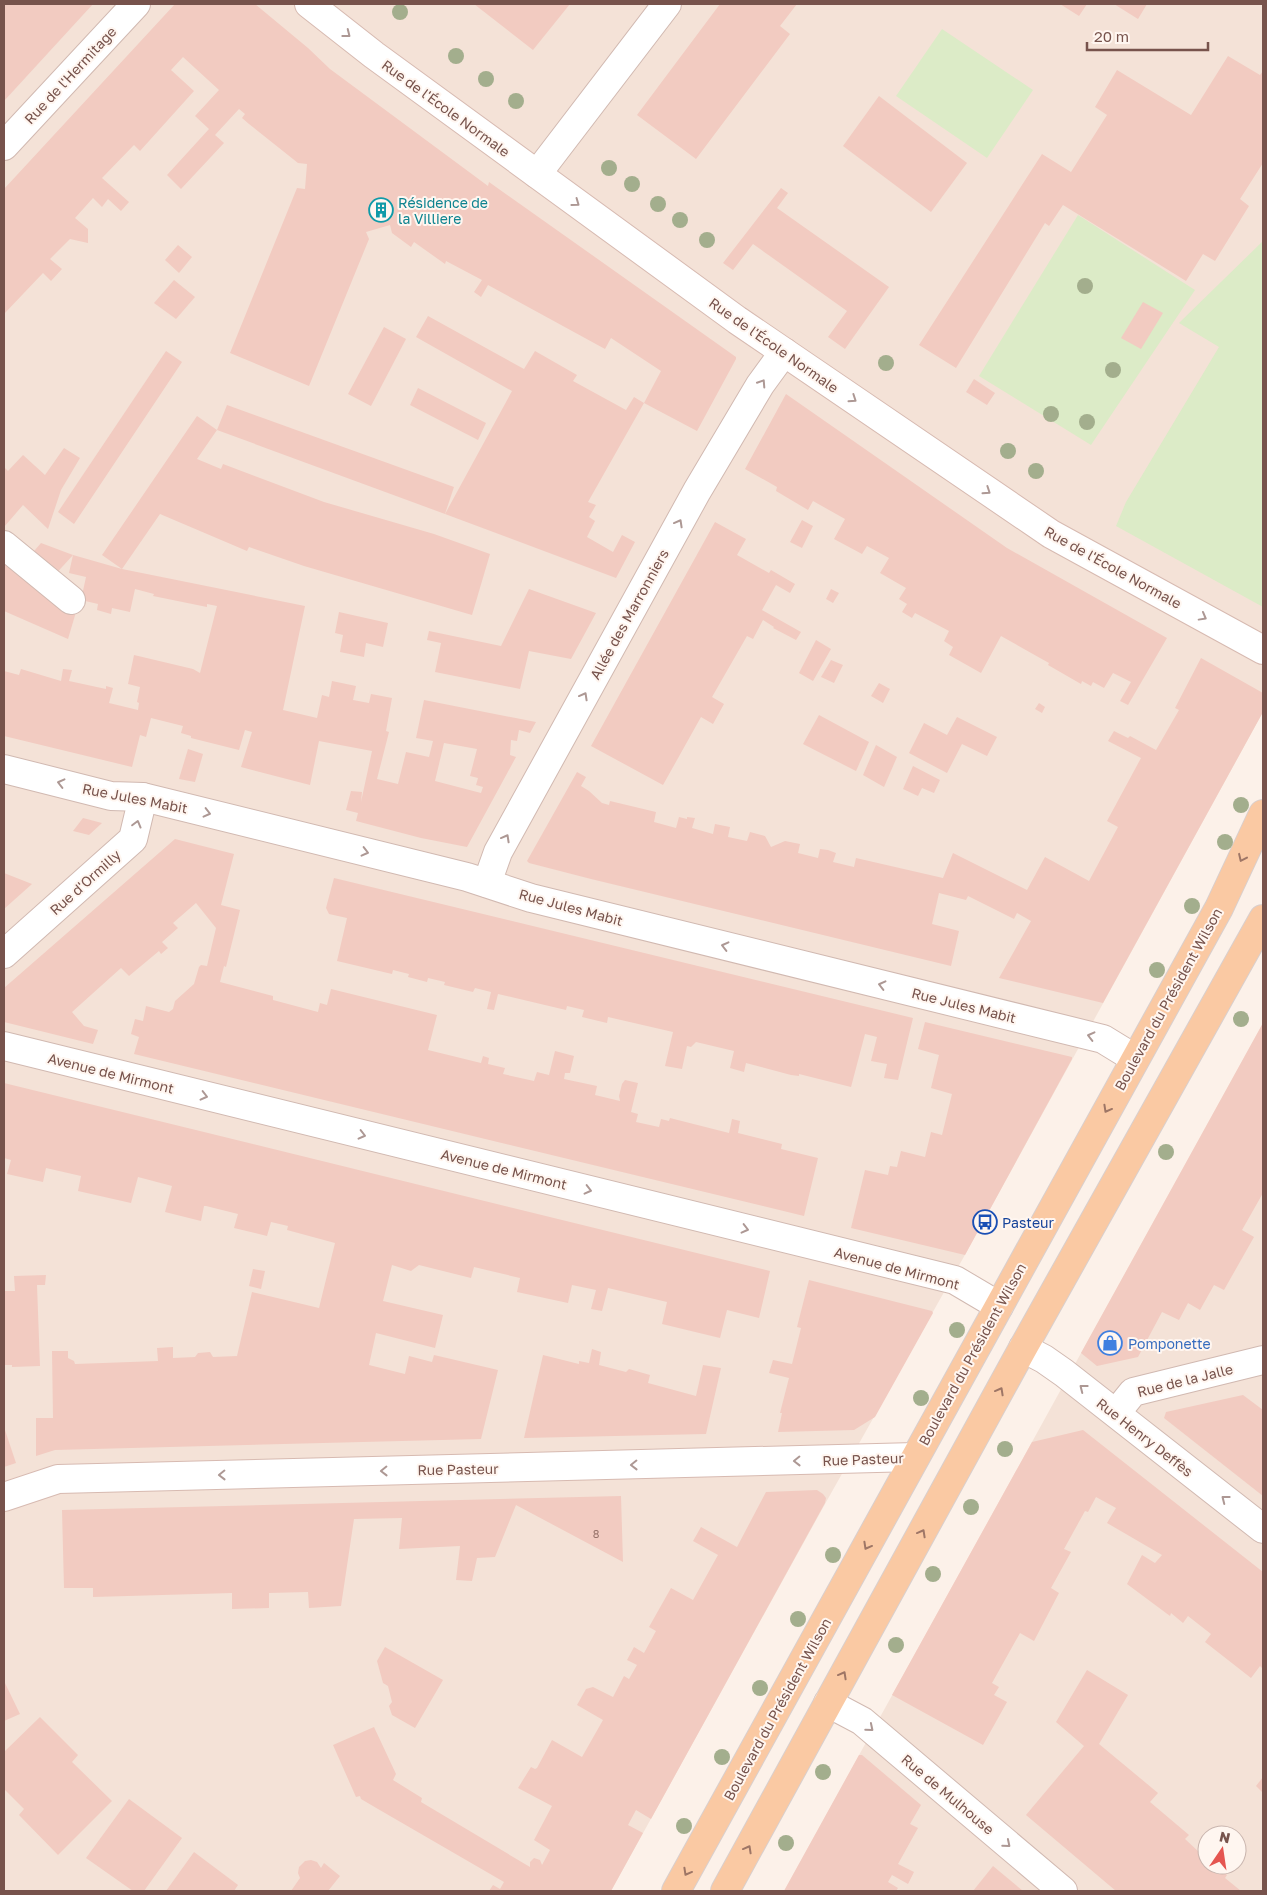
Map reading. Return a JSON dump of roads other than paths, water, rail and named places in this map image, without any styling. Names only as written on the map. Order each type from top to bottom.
[{"type":"main road","name":"Boulevard du Président Wilson","points":[[676,1891],[1134,1058],[1219,908],[1263,814]]},
{"type":"main road","points":[[725,1891],[1023,1348],[1263,919]]},
{"type":"street","name":"Rue de l'Hermitage","points":[[4,146],[136,4]]},
{"type":"street","name":"Rue de l'École Normale","points":[[309,4],[374,55],[784,352],[1051,534],[1263,650]]},
{"type":"street","points":[[537,174],[667,4]]},
{"type":"street","name":"Allée des Marronniers","points":[[487,883],[498,852],[697,491],[733,434],[760,385],[784,352]]},
{"type":"street","points":[[4,545],[71,600]]},
{"type":"street","name":"Rue Jules Mabit","points":[[4,769],[111,796],[143,797],[467,877],[531,898],[1103,1039],[1134,1058]]},
{"type":"street","name":"Rue d'Ormilly","points":[[4,954],[133,839],[143,797]]},
{"type":"street","name":"Avenue de Mirmont","points":[[4,1046],[955,1280],[999,1306]]},
{"type":"street","name":"Rue Henry Deffès","points":[[1023,1348],[1044,1359],[1116,1413],[1263,1529]]},
{"type":"street","name":"Rue de la Jalle","points":[[1116,1413],[1133,1392],[1263,1360]]},
{"type":"street","name":"Rue Pasteur","points":[[4,1497],[58,1479],[915,1457]]},
{"type":"street","name":"Rue de Mulhouse","points":[[828,1703],[862,1722],[1063,1891]]},
{"type":"place","name":"Résidence de la Villiere","points":[[381,210]]},
{"type":"place","name":"Pasteur","points":[[985,1222]]},
{"type":"place","name":"Pomponette","points":[[1110,1343]]}]
